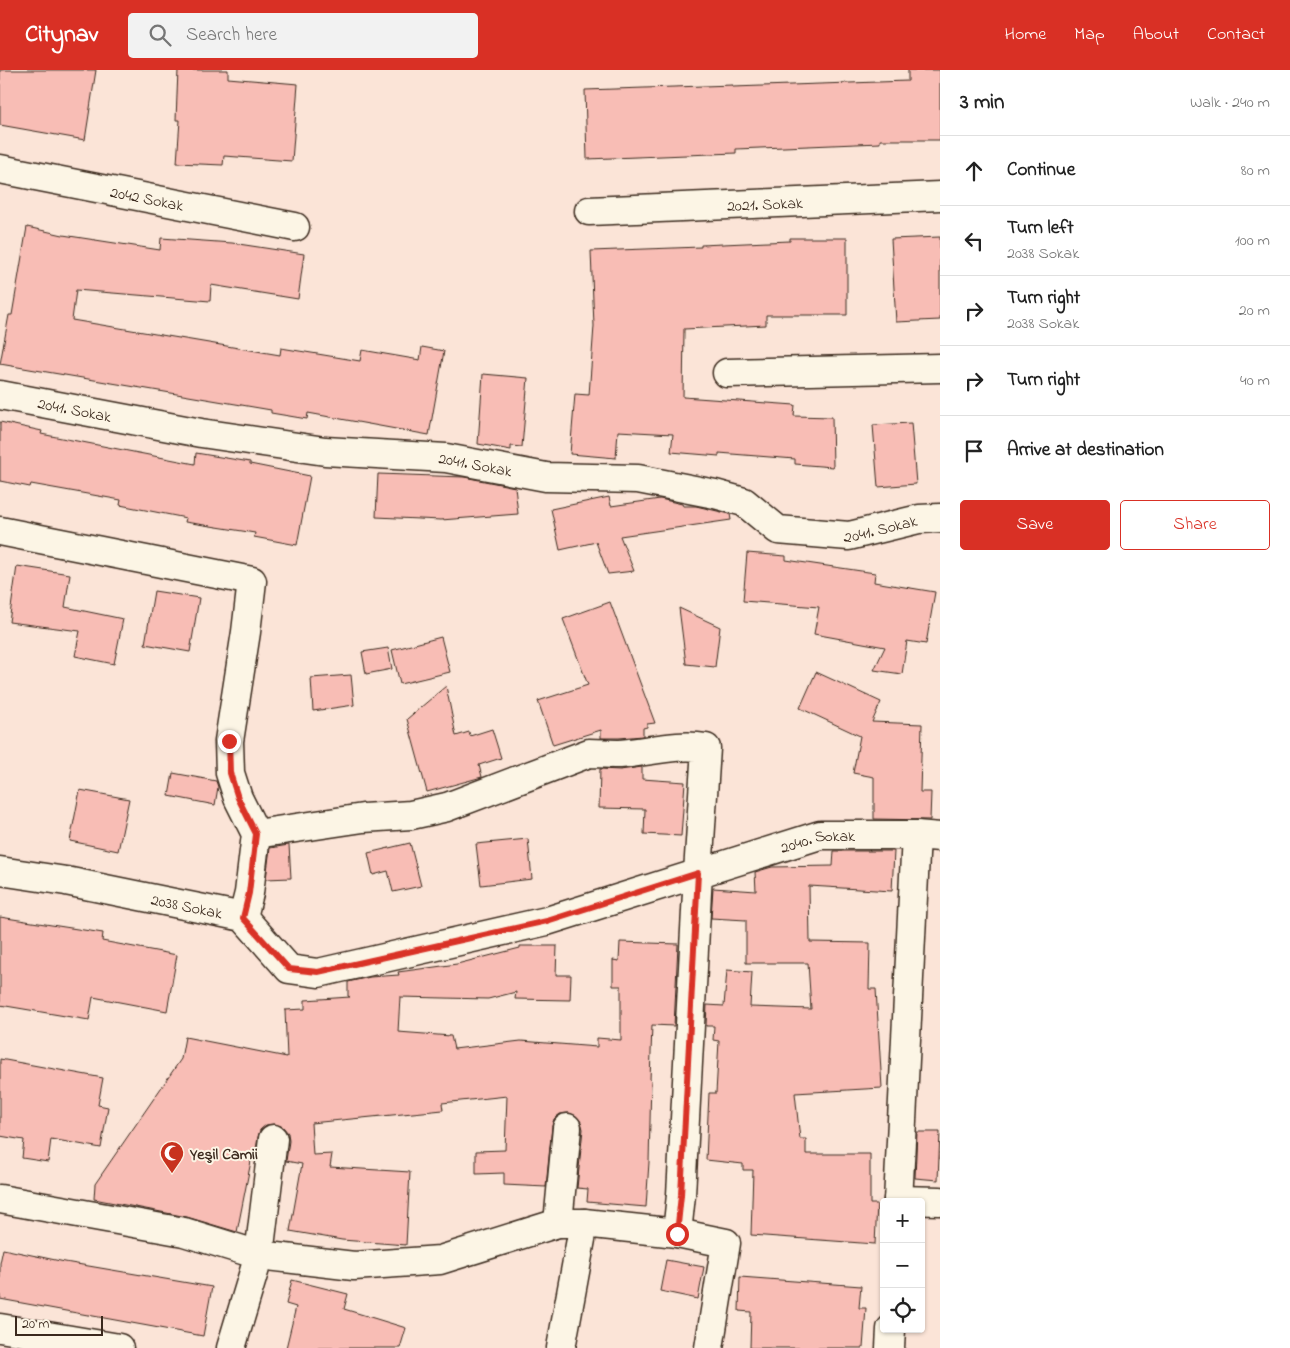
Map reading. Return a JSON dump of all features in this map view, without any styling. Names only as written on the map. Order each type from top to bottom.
[{"type":"street","name":"2042 Sokak","points":[[0,169],[296,227]]},
{"type":"street","name":"2021. Sokak","points":[[589,211],[940,196]]},
{"type":"street","points":[[727,373],[940,368]]},
{"type":"street","name":"2041. Sokak","points":[[0,395],[201,433],[325,451],[446,458],[546,477],[638,479],[715,494],[744,502],[778,530],[849,536],[920,519],[940,518]]},
{"type":"street","points":[[0,531],[252,581],[229,741],[230,773],[238,798],[256,834],[249,893],[243,918]]},
{"type":"street","points":[[256,834],[363,818],[411,815],[447,807],[589,753],[604,752],[618,754],[690,745],[706,748],[681,1195],[677,1234]]},
{"type":"street","name":"2040. Sokak","points":[[698,873],[820,835],[928,836]]},
{"type":"street","points":[[898,1198],[928,836]]},
{"type":"street","name":"2038 Sokak","points":[[0,870],[66,881],[243,918],[289,969],[318,972],[547,921],[698,873]]},
{"type":"street","points":[[561,1348],[571,1223],[567,1128]]},
{"type":"street","points":[[231,1348],[259,1256],[273,1139]]},
{"type":"street","points":[[0,1199],[184,1232],[259,1256],[354,1266],[440,1260],[571,1223],[677,1234],[726,1243],[710,1348]]},
{"type":"street","points":[[925,1201],[940,1201]]},
{"type":"street","points":[[0,1328],[119,1348]]},
{"type":"street","points":[[890,1348],[891,1333]]},
{"type":"building","points":[[0,70],[96,70],[85,140],[0,125]]},
{"type":"building","points":[[178,70],[228,70],[228,78],[298,84],[292,161],[224,156],[223,165],[177,163],[180,120],[176,120]]},
{"type":"building","points":[[908,70],[940,70],[940,140],[880,140],[880,143],[736,149],[736,153],[587,159],[585,90],[908,81]]},
{"type":"building","points":[[27,227],[63,235],[160,250],[161,238],[232,243],[304,254],[298,299],[211,285],[210,301],[76,290],[72,320],[280,355],[281,348],[360,361],[362,350],[420,360],[422,347],[444,351],[429,435],[308,413],[307,419],[271,413],[271,410],[0,364],[9,315],[12,315]]},
{"type":"building","points":[[940,237],[940,320],[896,322],[891,239]]},
{"type":"building","points":[[790,238],[847,238],[847,315],[766,315],[766,325],[684,329],[683,397],[795,405],[794,416],[832,417],[833,467],[795,464],[795,459],[719,453],[719,456],[671,452],[673,434],[618,431],[616,458],[570,454],[575,394],[589,395],[594,326],[591,251],[701,247],[701,245],[790,241]]},
{"type":"building","points":[[483,374],[528,378],[522,447],[511,446],[511,450],[478,444]]},
{"type":"building","points":[[0,422],[42,431],[41,434],[195,464],[196,453],[250,462],[250,464],[310,476],[297,545],[254,537],[255,533],[185,522],[186,518],[120,505],[121,500],[31,484],[30,487],[0,481]]},
{"type":"building","points":[[911,423],[916,484],[878,487],[873,425]]},
{"type":"building","points":[[378,474],[464,477],[515,487],[518,514],[441,520],[376,517]]},
{"type":"building","points":[[609,497],[611,506],[660,499],[682,504],[683,506],[696,506],[730,514],[731,520],[620,536],[634,571],[608,574],[596,542],[560,550],[551,509]]},
{"type":"building","points":[[747,553],[786,556],[786,560],[875,573],[874,582],[935,592],[926,644],[907,641],[902,674],[874,670],[885,647],[814,634],[819,607],[743,601]]},
{"type":"building","points":[[17,566],[70,574],[65,607],[123,619],[114,664],[75,656],[80,631],[9,622]]},
{"type":"building","points":[[154,591],[199,598],[190,652],[145,644]]},
{"type":"building","points":[[610,602],[655,723],[647,724],[647,727],[643,728],[643,736],[601,738],[601,730],[553,745],[538,701],[588,685],[563,619]]},
{"type":"building","points":[[679,608],[720,627],[715,667],[686,664]]},
{"type":"building","points":[[441,637],[450,672],[400,684],[392,650]]},
{"type":"building","points":[[388,648],[392,669],[366,674],[362,652]]},
{"type":"building","points":[[816,672],[881,702],[872,722],[922,724],[920,792],[931,792],[930,820],[874,819],[874,777],[853,773],[860,736],[800,708]]},
{"type":"building","points":[[351,675],[354,705],[313,711],[311,678]]},
{"type":"building","points":[[446,686],[456,736],[469,732],[470,736],[492,729],[501,758],[479,765],[482,777],[427,792],[407,719]]},
{"type":"building","points":[[642,767],[642,779],[685,782],[681,836],[644,834],[645,809],[599,808],[600,769],[620,770]]},
{"type":"building","points":[[173,773],[216,781],[218,787],[215,805],[169,796]]},
{"type":"building","points":[[80,790],[129,799],[118,851],[70,841]]},
{"type":"building","points":[[528,839],[532,879],[481,885],[476,844]]},
{"type":"building","points":[[410,843],[421,886],[393,892],[388,871],[373,875],[368,853]]},
{"type":"building","points":[[289,845],[291,878],[266,879],[270,848]]},
{"type":"building","points":[[834,851],[894,851],[892,891],[809,886],[810,942],[870,943],[869,989],[876,989],[882,1088],[795,1093],[800,1139],[806,1139],[806,1154],[870,1154],[870,1204],[877,1204],[875,1244],[751,1235],[753,1170],[743,1170],[743,1164],[706,1160],[709,1093],[716,1093],[719,1041],[713,1040],[714,1026],[706,1026],[707,1005],[724,1006],[727,970],[752,972],[750,1007],[811,1009],[808,963],[746,963],[746,920],[711,918],[713,888],[756,891],[755,872],[772,867],[833,866]]},
{"type":"building","points":[[0,917],[103,933],[102,941],[177,955],[167,1011],[93,997],[89,1020],[0,1005]]},
{"type":"building","points":[[620,942],[678,944],[674,1026],[652,1025],[649,1162],[646,1207],[587,1202],[588,1189],[577,1188],[583,1129],[581,1122],[576,1116],[569,1113],[560,1114],[554,1119],[546,1187],[504,1185],[504,1173],[476,1174],[476,1151],[505,1150],[507,1096],[442,1103],[443,1110],[311,1123],[313,1155],[332,1154],[330,1167],[410,1172],[406,1245],[342,1240],[290,1231],[302,1164],[286,1161],[289,1141],[288,1133],[283,1127],[275,1124],[266,1125],[260,1130],[255,1157],[252,1156],[237,1232],[187,1217],[94,1199],[95,1184],[181,1059],[185,1037],[287,1057],[285,1010],[305,1009],[305,1000],[350,997],[348,996],[348,982],[370,977],[399,975],[398,972],[457,964],[520,948],[520,946],[557,946],[556,975],[571,975],[570,1000],[515,999],[516,992],[488,999],[400,997],[398,1032],[451,1036],[454,1049],[521,1041],[597,1047],[597,1038],[621,1040],[621,986],[613,986],[613,960],[619,961]]},
{"type":"building","points":[[0,1059],[103,1078],[98,1105],[108,1107],[101,1148],[51,1139],[48,1162],[22,1158],[24,1140],[0,1136]]},
{"type":"building","points":[[917,1132],[940,1132],[938,1180],[915,1178]]},
{"type":"building","points":[[3,1249],[65,1262],[212,1287],[203,1336],[0,1299],[0,1263]]},
{"type":"building","points":[[666,1260],[704,1267],[698,1299],[660,1291]]},
{"type":"building","points":[[740,1277],[861,1286],[859,1308],[866,1308],[863,1348],[750,1348],[751,1312],[739,1311]]},
{"type":"building","points":[[292,1280],[348,1294],[344,1309],[406,1328],[400,1348],[286,1348],[296,1307],[286,1304]]},
{"type":"place","name":"Yeşil Camii","points":[[172,1174]]},
{"type":"route","points":[[229,741],[230,773],[238,798],[256,834],[249,893],[243,918],[289,969],[318,972],[547,921],[698,873],[681,1195],[677,1234]]}]
